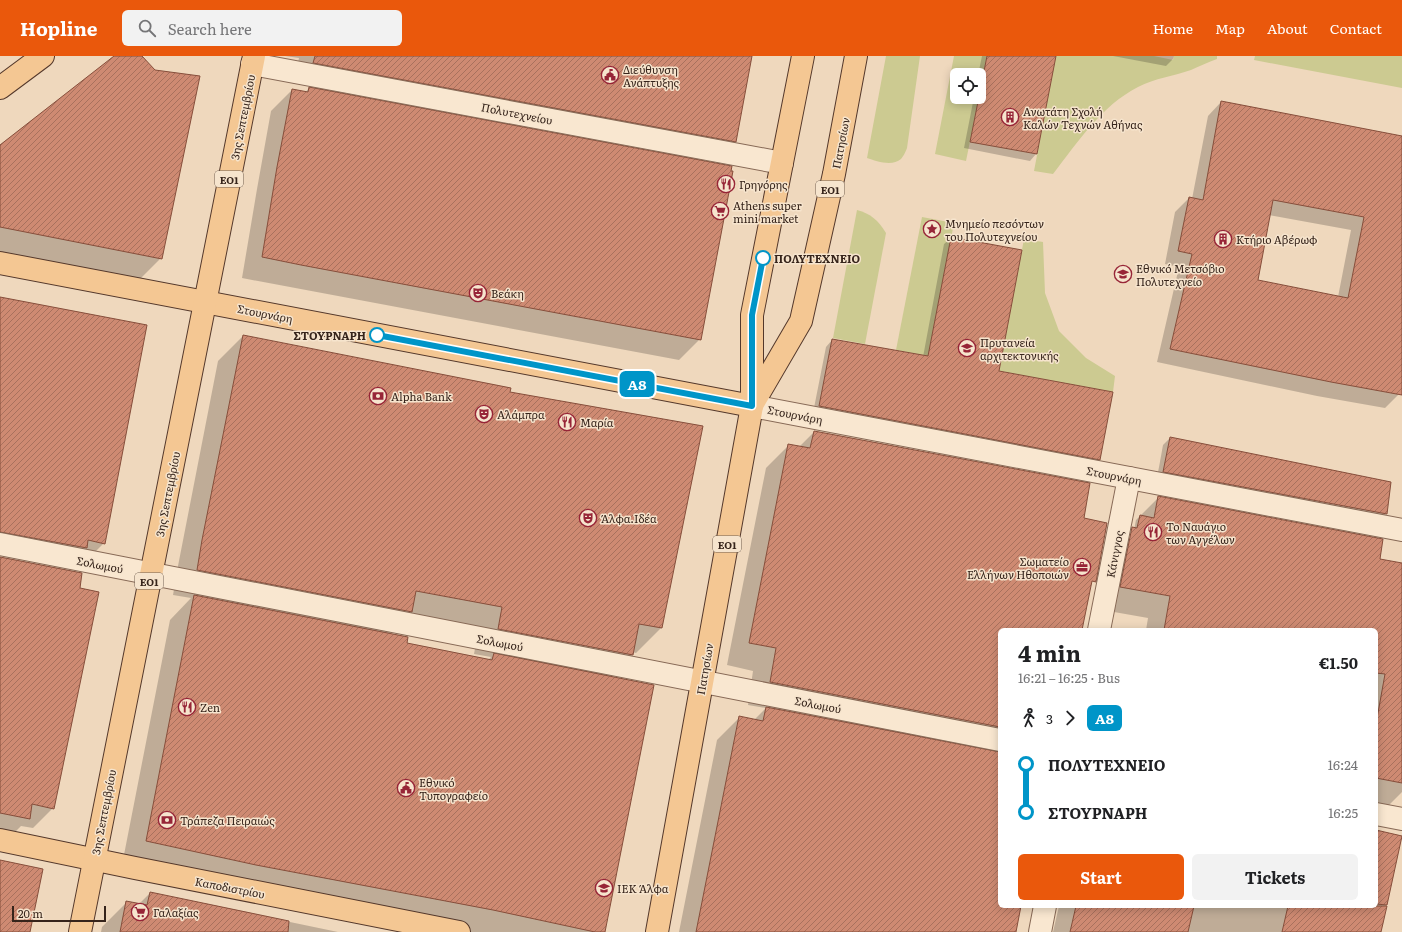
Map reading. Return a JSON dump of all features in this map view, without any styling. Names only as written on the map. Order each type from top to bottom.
[{"type":"main road","points":[[0,88],[43,56]]},
{"type":"main road","name":"Πατησίων","points":[[656,932],[752,406],[752,315],[803,56]]},
{"type":"main road","name":"Πατησίων","points":[[752,406],[801,320],[834,174],[856,56]]},
{"type":"main road","name":"3ης Σεπτεμβρίου","points":[[80,932],[253,60]]},
{"type":"main road","name":"Στουρνάρη","points":[[0,263],[752,406]]},
{"type":"main road","name":"Καποδιστρίου","points":[[0,840],[459,932]]},
{"type":"street","name":"Πολυτεχνείου","points":[[253,60],[782,163]]},
{"type":"street","name":"Στουρνάρη","points":[[752,406],[1402,530]]},
{"type":"street","name":"Κάνιγγος","points":[[1099,628],[1129,478]]},
{"type":"street","name":"Σολωμού","points":[[0,544],[998,740]]},
{"type":"street","points":[[1378,814],[1402,819]]},
{"type":"street","points":[[1040,932],[1045,908]]},
{"type":"shaded area","points":[[886,56],[920,56],[907,148],[901,159],[893,163],[879,162],[867,158]]},
{"type":"shaded area","points":[[954,56],[987,56],[985,68],[952,68]]},
{"type":"shaded area","points":[[1056,56],[1154,56],[1173,60],[1174,56],[1217,56],[1217,59],[1191,70],[1144,84],[1125,95],[1101,114],[1081,137],[1053,174],[1034,171]]},
{"type":"shaded area","points":[[1255,56],[1402,56],[1402,88],[1254,60]]},
{"type":"shaded area","points":[[950,77],[950,104],[978,104],[966,161],[935,154]]},
{"type":"shaded area","points":[[857,210],[874,218],[886,233],[865,344],[833,338]]},
{"type":"shaded area","points":[[922,217],[954,223],[928,356],[896,350]]},
{"type":"shaded area","points":[[1024,239],[1043,242],[1045,293],[1059,331],[1086,358],[1115,376],[1113,392],[999,371]]},
{"type":"building","points":[[114,56],[142,56],[155,70],[200,76],[162,259],[0,227],[0,145]]},
{"type":"building","points":[[315,56],[752,56],[736,142],[313,63]]},
{"type":"building","name":"Ανωτάτη Σχολή Καλών Τεχνών Αθήνας","points":[[987,56],[1056,56],[1037,154],[970,142],[978,104],[986,104],[986,68],[985,68]]},
{"type":"building","points":[[309,87],[732,166],[731,171],[733,171],[701,340],[262,257],[292,89],[308,92]]},
{"type":"building","name":"Κτήριο Αβέρωφ","points":[[1221,101],[1402,136],[1402,395],[1170,349],[1192,254],[1178,251],[1189,197],[1203,200]],"holes":[[[1273,200],[1364,217],[1348,298],[1258,280]]]},
{"type":"building","name":"Πρυτανεία αρχιτεκτονικής","points":[[951,237],[1022,250],[999,371],[1113,392],[1100,460],[819,406],[832,339],[928,356]]},
{"type":"building","points":[[0,297],[147,325],[105,544],[88,540],[87,548],[0,532]]},
{"type":"building","points":[[243,335],[511,388],[510,392],[703,426],[662,628],[639,624],[633,655],[498,629],[502,607],[416,591],[412,612],[197,570]]},
{"type":"building","points":[[814,431],[1090,483],[1084,518],[1107,523],[1096,582],[1092,581],[1082,628],[998,628],[998,727],[770,682],[776,648],[749,643],[788,444],[810,448]]},
{"type":"building","points":[[1170,437],[1391,482],[1387,514],[1163,472]]},
{"type":"building","points":[[1158,496],[1383,539],[1380,559],[1402,563],[1402,783],[1378,778],[1378,713],[1385,674],[1378,673],[1378,628],[1164,628],[1170,596],[1120,587],[1132,527],[1137,528],[1140,515],[1154,518]]},
{"type":"building","points":[[0,557],[82,573],[80,588],[99,592],[54,809],[32,804],[30,819],[0,813]]},
{"type":"building","points":[[194,595],[408,637],[407,643],[492,660],[494,653],[654,685],[605,932],[595,932],[493,910],[256,865],[146,841]]},
{"type":"building","points":[[766,707],[998,752],[998,908],[1021,908],[1016,932],[696,932],[739,716],[763,721]]},
{"type":"building","points":[[1378,830],[1402,836],[1387,905],[1378,904]]},
{"type":"building","points":[[0,860],[43,869],[30,932],[0,932]]},
{"type":"building","points":[[150,892],[289,921],[288,932],[120,932],[126,901],[147,905]]},
{"type":"building","points":[[1378,906],[1387,906],[1381,932],[1282,932],[1288,908],[1378,908]]},
{"type":"building","points":[[1076,908],[1194,908],[1188,932],[1070,932]]},
{"type":"bus line","name":"A8","points":[[377,335],[752,406],[752,315],[763,258]]},
{"type":"place","name":"Διεύθυνση Ανάπτυξης","points":[[610,75]]},
{"type":"place","name":"Ανωτάτη Σχολή Καλών Τεχνών Αθήνας","points":[[1010,117]]},
{"type":"place","name":"Γρηγόρης","points":[[726,184]]},
{"type":"place","name":"Athens super mini market","points":[[720,211]]},
{"type":"place","name":"Μνημείο πεσόντων του Πολυτεχνείου","points":[[932,229]]},
{"type":"place","name":"Κτήριο Αβέρωφ","points":[[1223,239]]},
{"type":"place","name":"ΠΟΛΥΤΕΧΝΕΙΟ","points":[[763,258]]},
{"type":"place","name":"Εθνικό Μετσόβιο Πολυτεχνείο","points":[[1123,274]]},
{"type":"place","name":"Βεάκη","points":[[478,293]]},
{"type":"place","name":"ΣΤΟΥΡΝΑΡΗ","points":[[377,335]]},
{"type":"place","name":"Πρυτανεία αρχιτεκτονικής","points":[[967,348]]},
{"type":"place","name":"Alpha Bank","points":[[378,396]]},
{"type":"place","name":"Αλάμπρα","points":[[484,414]]},
{"type":"place","name":"Μαρία","points":[[567,422]]},
{"type":"place","name":"Άλφα.Ιδέα","points":[[588,518]]},
{"type":"place","name":"Το Ναυάγιο των Αγγέλων","points":[[1153,532]]},
{"type":"place","name":"Σωματείο Ελλήνων Ηθοποιών","points":[[1082,567]]},
{"type":"place","name":"Zen","points":[[187,707]]},
{"type":"place","name":"Εθνικό Τυπογραφείο","points":[[406,788]]},
{"type":"place","name":"Τράπεζα Πειραιώς","points":[[167,820]]},
{"type":"place","name":"ΙΕΚ Άλφα","points":[[604,888]]},
{"type":"place","name":"Γαλαξίας","points":[[140,912]]}]
